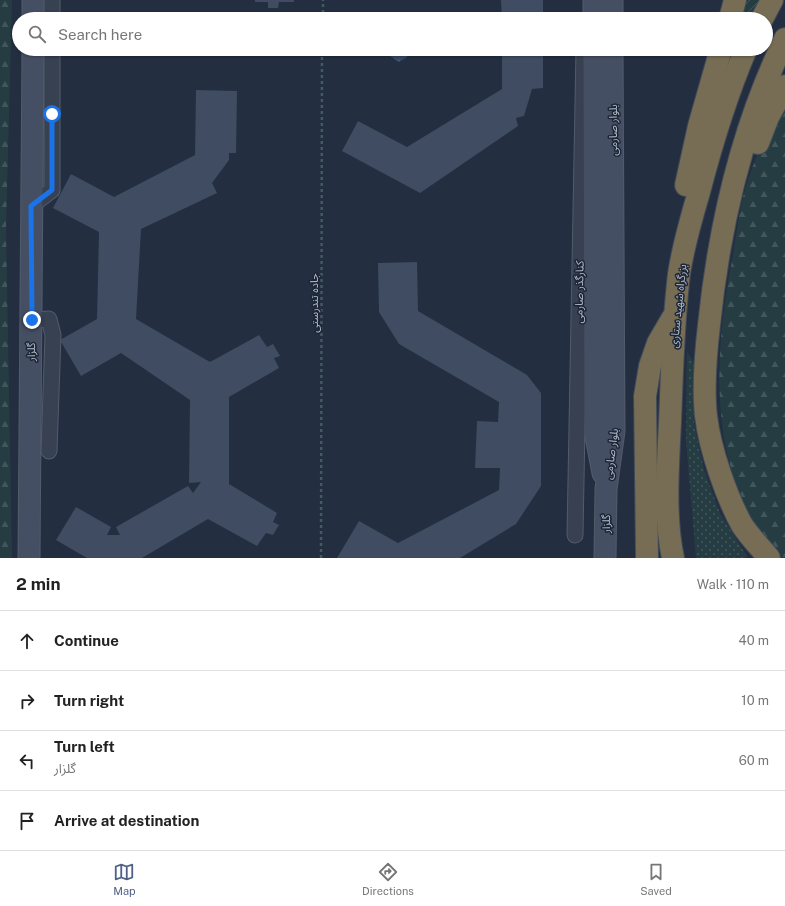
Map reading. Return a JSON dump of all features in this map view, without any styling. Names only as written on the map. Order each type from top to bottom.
[{"type":"highway","points":[[732,12],[735,0]]},
{"type":"highway","points":[[766,12],[772,0]]},
{"type":"highway","points":[[768,558],[743,525],[720,477],[706,416],[706,353],[716,267],[741,152],[758,101],[785,39]]},
{"type":"highway","points":[[679,273],[684,196],[699,126],[719,56]]},
{"type":"highway","name":"بزرگراه شهید ستاری","points":[[672,553],[668,498],[668,445],[679,273],[717,124],[728,91],[743,56]]},
{"type":"highway","points":[[716,267],[744,180],[768,117],[785,86]]},
{"type":"highway","points":[[647,558],[645,396],[650,366],[658,343],[676,312]]},
{"type":"street","points":[[33,0],[33,12]]},
{"type":"street","points":[[52,0],[52,12]]},
{"type":"street","points":[[584,0],[584,12]]},
{"type":"street","points":[[594,0],[594,12]]},
{"type":"street","points":[[612,0],[612,12]]},
{"type":"street","name":"گلزار","points":[[29,558],[32,320],[32,56]]},
{"type":"street","points":[[31,206],[52,190],[52,56]]},
{"type":"street","name":"کنارگذر صارمی","points":[[575,535],[584,56]]},
{"type":"street","name":"بلوار صارمی","points":[[594,56],[595,431],[606,489]]},
{"type":"street","name":"بلوار صارمی","points":[[606,489],[614,431],[612,56]]},
{"type":"street","points":[[32,320],[49,319],[53,335],[49,451]]},
{"type":"street","name":"گلزار","points":[[605,558],[606,489]]},
{"type":"path","points":[[323,0],[323,12]]},
{"type":"path","name":"جاده تندرستی","points":[[321,558],[322,56]]},
{"type":"green space","points":[[0,0],[12,0],[6,229],[12,558],[0,558]]},
{"type":"green space","points":[[743,0],[761,0],[754,12],[739,12]]},
{"type":"green space","points":[[785,97],[785,558],[781,558],[757,526],[739,492],[728,455],[721,416],[719,377],[721,338],[726,298],[743,197],[761,146]]},
{"type":"green space","points":[[687,352],[694,363],[694,424],[704,470],[720,513],[748,558],[696,558],[686,440]]},
{"type":"water","points":[[390,56],[407,56],[399,62]]},
{"type":"building","points":[[255,0],[294,0],[294,2],[279,2],[278,8],[268,8],[268,2],[255,2]]},
{"type":"building","points":[[501,0],[543,0],[543,12],[502,12]]},
{"type":"building","points":[[502,56],[543,56],[543,88],[532,89],[524,116],[516,118],[518,126],[420,193],[342,151],[358,121],[407,147],[502,89]]},
{"type":"building","points":[[196,90],[237,91],[236,153],[229,153],[229,160],[212,183],[217,193],[141,229],[136,319],[210,362],[259,335],[267,347],[273,344],[280,356],[274,358],[279,368],[229,397],[229,484],[277,513],[273,522],[279,525],[273,535],[266,533],[257,546],[208,519],[142,558],[87,558],[56,540],[76,507],[111,527],[107,535],[120,535],[116,527],[188,486],[193,493],[201,482],[189,483],[190,400],[121,353],[81,376],[60,340],[97,319],[99,232],[53,208],[71,174],[114,197],[195,155]]},
{"type":"building","points":[[417,262],[418,311],[527,375],[541,393],[541,486],[516,524],[460,558],[337,558],[359,521],[398,543],[499,490],[500,468],[475,468],[477,421],[498,422],[499,402],[399,344],[379,312],[378,263]]},
{"type":"route","points":[[32,320],[31,206],[52,190],[52,114]]}]
